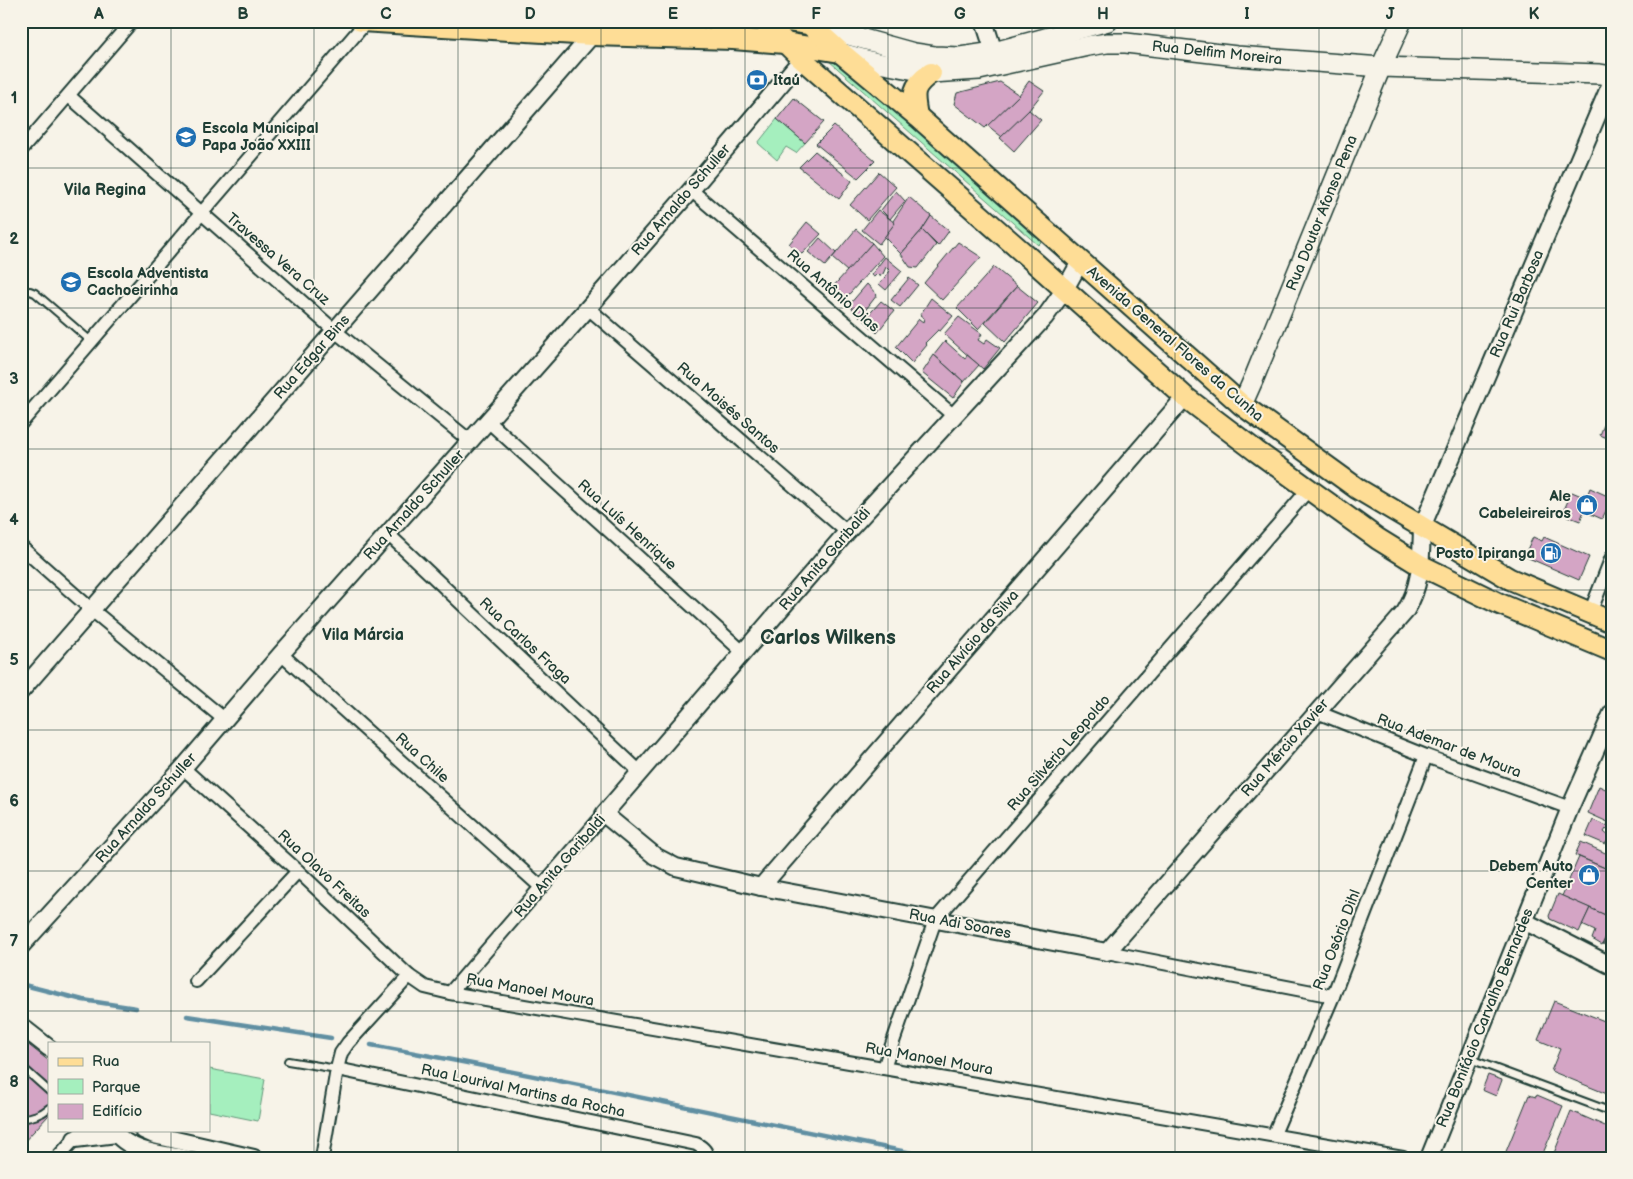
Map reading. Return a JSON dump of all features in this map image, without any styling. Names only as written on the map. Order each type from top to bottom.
[{"type":"main road","points":[[361,21],[596,28],[785,43],[840,52]]},
{"type":"main road","points":[[763,21],[785,43]]},
{"type":"main road","points":[[788,21],[808,22],[914,53],[960,57],[994,52],[1108,21]]},
{"type":"main road","name":"Rua Doutor Afonso Pena","points":[[1242,405],[1381,67],[1402,21]]},
{"type":"main road","name":"Avenida General Flores da Cunha","points":[[808,22],[840,52],[917,116],[1242,405],[1358,489],[1510,579],[1612,622]]},
{"type":"main road","name":"Avenida General Flores da Cunha","points":[[785,43],[1185,397],[1309,489],[1378,539],[1420,565],[1500,604],[1612,651]]},
{"type":"main road","name":"Rua Delfim Moreira","points":[[840,52],[873,62],[931,74],[978,70],[1107,44],[1126,43],[1237,56],[1381,67],[1609,74]]},
{"type":"main road","points":[[917,116],[913,96],[914,90],[920,81],[931,74]]},
{"type":"street","points":[[21,150],[132,21]]},
{"type":"street","points":[[21,423],[367,21]]},
{"type":"street","points":[[984,21],[994,52]]},
{"type":"street","name":"Rua Edgar Bins","points":[[21,690],[335,331],[596,28]]},
{"type":"street","name":"Rua Arnaldo Schuller","points":[[21,946],[183,768],[281,654],[588,308],[802,59]]},
{"type":"street","name":"Rua Rui Barbosa","points":[[1422,527],[1609,74]]},
{"type":"street","name":"Travessa Vera Cruz","points":[[69,96],[335,331],[470,441]]},
{"type":"street","name":"Rua Antônio Dias","points":[[691,190],[954,416]]},
{"type":"street","name":"Rua Anita Garibaldi","points":[[450,993],[848,532],[1044,317],[1065,290],[1080,262]]},
{"type":"street","name":"Rua Moisés Santos","points":[[588,308],[848,532]]},
{"type":"street","name":"Rua Alvício da Silva","points":[[760,887],[1185,397]]},
{"type":"street","name":"Rua Luís Henrique","points":[[488,421],[744,652]]},
{"type":"street","name":"Rua Silvério Leopoldo","points":[[884,1068],[935,920],[1309,489]]},
{"type":"street","name":"Rua Mércio Xavier","points":[[1107,952],[1406,612],[1414,600],[1417,587],[1422,527]]},
{"type":"street","name":"Rua Carlos Fraga","points":[[388,534],[640,772]]},
{"type":"street","points":[[21,547],[92,610],[224,719]]},
{"type":"street","points":[[1590,613],[1612,557]]},
{"type":"street","name":"Rua Chile","points":[[281,654],[541,887]]},
{"type":"street","name":"Rua Ademar de Moura","points":[[1317,712],[1426,756],[1570,808]]},
{"type":"street","name":"Rua Bonifácio Carvalho Bernardes","points":[[1429,1158],[1570,808],[1612,713]]},
{"type":"street","name":"Rua Osório Dihl","points":[[1274,1134],[1333,996],[1426,756]]},
{"type":"street","name":"Rua Olavo Freitas","points":[[183,768],[298,871],[409,976],[425,986],[450,993]]},
{"type":"street","name":"Rua Adi Soares","points":[[604,814],[655,856],[676,867],[760,887],[1333,996]]},
{"type":"street","points":[[196,981],[298,871]]},
{"type":"street","points":[[1524,922],[1612,966]]},
{"type":"street","points":[[322,1158],[337,1069],[342,1054],[348,1043],[409,976]]},
{"type":"street","name":"Rua Manoel Moura","points":[[450,993],[1274,1134],[1403,1158]]},
{"type":"street","points":[[21,1026],[48,1047]]},
{"type":"street","name":"Rua Lourival Martins da Rocha","points":[[337,1069],[696,1144],[704,1152]]},
{"type":"street","points":[[57,1158],[78,1135],[116,1132],[128,1143],[150,1155],[184,1158]]},
{"type":"street","points":[[150,1155],[148,1133],[254,1158]]},
{"type":"lane","points":[[21,292],[30,291],[35,293],[92,342]]},
{"type":"lane","points":[[1469,1058],[1612,1112]]},
{"type":"lane","points":[[288,1061],[337,1069]]},
{"type":"lane","points":[[21,1066],[48,1091]]},
{"type":"lane","points":[[21,1119],[33,1117],[48,1109]]},
{"type":"green space","points":[[820,53],[835,55],[1044,239],[1038,245]]},
{"type":"green space","points":[[777,119],[805,143],[796,153],[786,147],[777,160],[758,143]]},
{"type":"green space","points":[[210,1069],[265,1079],[258,1121],[210,1111]]},
{"type":"building","points":[[1029,81],[1044,91],[1029,110],[1002,137],[987,125],[1019,95]]},
{"type":"building","points":[[1000,82],[1019,95],[985,128],[954,104],[957,93]]},
{"type":"building","points":[[794,98],[824,122],[805,143],[777,119]]},
{"type":"building","points":[[1029,110],[1041,120],[1014,151],[1000,138]]},
{"type":"building","points":[[834,126],[875,161],[858,178],[816,144]]},
{"type":"building","points":[[815,151],[852,181],[839,199],[799,167]]},
{"type":"building","points":[[879,172],[896,187],[867,220],[850,205]]},
{"type":"building","points":[[896,191],[905,201],[890,219],[881,210]]},
{"type":"building","points":[[909,197],[931,216],[922,230],[901,254],[883,236]]},
{"type":"building","points":[[878,210],[895,223],[879,244],[862,230]]},
{"type":"building","points":[[931,216],[949,231],[938,246],[922,230]]},
{"type":"building","points":[[807,222],[821,234],[802,254],[789,244]]},
{"type":"building","points":[[856,229],[872,243],[848,272],[832,258]]},
{"type":"building","points":[[922,230],[936,245],[918,268],[910,267],[901,254]]},
{"type":"building","points":[[820,238],[836,253],[825,266],[808,252]]},
{"type":"building","points":[[958,242],[981,257],[942,300],[924,283]]},
{"type":"building","points":[[872,243],[883,256],[843,301],[830,290]]},
{"type":"building","points":[[885,257],[902,271],[886,290],[879,284],[890,271],[886,267],[883,274],[879,276],[877,274],[874,277],[871,275]]},
{"type":"building","points":[[994,267],[1017,286],[978,329],[957,308]]},
{"type":"building","points":[[909,278],[918,285],[900,307],[891,300]]},
{"type":"building","points":[[867,284],[877,295],[860,317],[849,305]]},
{"type":"building","points":[[1017,286],[1038,303],[1005,342],[985,323]]},
{"type":"building","points":[[931,298],[953,316],[940,331],[938,330],[925,343],[927,345],[912,363],[896,347],[919,319],[923,322],[924,318],[920,315]]},
{"type":"building","points":[[881,301],[894,311],[877,333],[864,320]]},
{"type":"building","points":[[959,317],[982,334],[978,340],[984,344],[987,339],[1000,348],[983,369],[944,334]]},
{"type":"building","points":[[945,341],[965,359],[967,355],[979,365],[964,382],[934,355]]},
{"type":"building","points":[[934,355],[964,382],[953,398],[922,373]]},
{"type":"building","points":[[1607,417],[1612,418],[1612,440],[1600,435]]},
{"type":"building","name":"Ale Cabeleireiros","points":[[1590,488],[1612,498],[1602,519],[1584,511],[1580,521],[1562,514],[1572,492],[1586,498]]},
{"type":"building","points":[[1533,537],[1542,541],[1544,537],[1589,557],[1579,580],[1524,556]]},
{"type":"building","points":[[1599,786],[1612,792],[1612,824],[1588,813]]},
{"type":"building","points":[[1593,820],[1607,826],[1608,822],[1612,824],[1612,834],[1606,829],[1604,832],[1610,837],[1605,844],[1586,836]]},
{"type":"building","points":[[1581,842],[1612,856],[1612,871],[1575,855]]},
{"type":"building","points":[[1579,857],[1612,871],[1612,918],[1562,896]]},
{"type":"building","points":[[1558,894],[1590,908],[1579,932],[1550,919],[1549,916]]},
{"type":"building","points":[[1590,908],[1612,918],[1612,923],[1602,945],[1592,939],[1595,931],[1582,925]]},
{"type":"building","points":[[1612,923],[1612,946],[1611,948],[1603,944]]},
{"type":"building","points":[[1554,1001],[1612,1024],[1612,1096],[1551,1071],[1560,1049],[1538,1040]]},
{"type":"building","points":[[21,1039],[48,1060],[48,1116],[21,1145]]},
{"type":"building","points":[[1488,1075],[1502,1080],[1496,1096],[1482,1090]]},
{"type":"building","points":[[1529,1095],[1536,1097],[1537,1095],[1563,1106],[1541,1158],[1512,1158],[1505,1154]]},
{"type":"building","points":[[1571,1111],[1612,1129],[1612,1158],[1552,1158]]},
{"type":"waterway","points":[[24,985],[83,1000],[136,1008]]},
{"type":"waterway","points":[[187,1016],[331,1038]]},
{"type":"waterway","points":[[371,1045],[938,1158]]},
{"type":"place","name":"Itaú","points":[[757,80]]},
{"type":"place","name":"Escola Municipal Papa João XXIII","points":[[186,137]]},
{"type":"place","name":"Escola Adventista Cachoeirinha","points":[[71,282]]},
{"type":"place","name":"Ale Cabeleireiros","points":[[1587,505]]},
{"type":"place","name":"Posto Ipiranga","points":[[1551,553]]},
{"type":"place","name":"Debem Auto Center","points":[[1589,875]]},
{"type":"district","name":"Vila Regina","points":[[105,190]]},
{"type":"district","name":"Vila Márcia","points":[[363,635]]},
{"type":"district","name":"Carlos Wilkens","points":[[828,638]]}]
